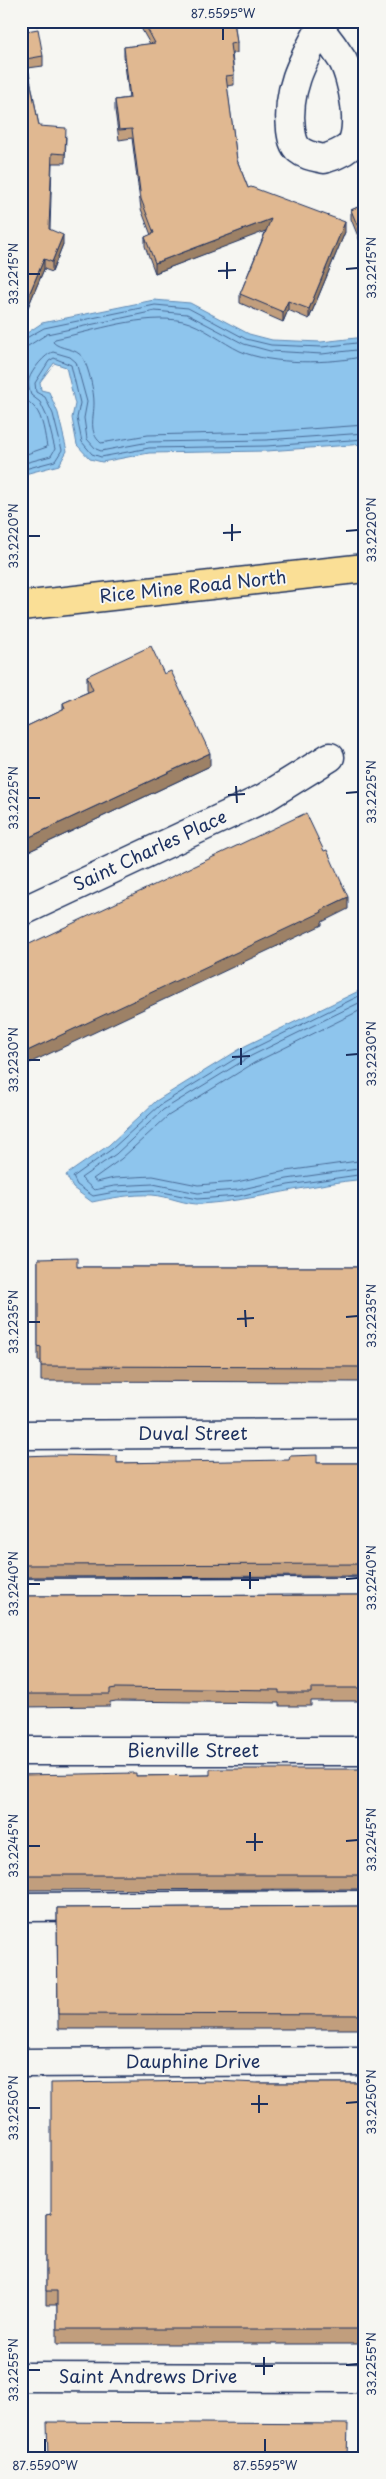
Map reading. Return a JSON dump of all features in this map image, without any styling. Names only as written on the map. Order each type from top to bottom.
[{"type":"main road","name":"Rice Mine Road North","points":[[21,606],[365,568]]},
{"type":"street","name":"Saint Charles Place","points":[[21,912],[264,798],[330,757]]},
{"type":"street","name":"Duval Street","points":[[21,1435],[365,1433]]},
{"type":"street","points":[[21,1593],[365,1592]]},
{"type":"street","name":"Bienville Street","points":[[21,1751],[365,1751]]},
{"type":"street","points":[[21,1907],[365,1905]]},
{"type":"street","name":"Dauphine Drive","points":[[21,2063],[365,2061]]},
{"type":"street","name":"Saint Andrews Drive","points":[[21,2377],[365,2378]]},
{"type":"water","points":[[154,300],[190,303],[249,334],[272,340],[321,342],[365,337],[365,444],[267,451],[149,453],[102,462],[90,459],[77,445],[72,418],[75,404],[66,367],[54,363],[40,382],[41,390],[49,392],[58,413],[67,451],[59,465],[21,475],[21,337],[42,323]]},
{"type":"water","points":[[365,988],[365,1179],[202,1204],[144,1195],[92,1202],[73,1188],[66,1175],[109,1145],[156,1101],[245,1046]]},
{"type":"building","points":[[143,21],[234,21],[237,43],[230,44],[234,75],[226,76],[237,160],[248,188],[251,187],[345,222],[309,309],[288,301],[283,312],[240,294],[271,219],[155,263],[145,237],[154,233],[141,199],[132,129],[119,130],[115,100],[130,98],[124,47],[155,43]]},
{"type":"building","points":[[38,29],[43,56],[26,59],[39,126],[66,128],[65,154],[52,153],[49,229],[63,235],[52,262],[44,259],[28,297],[21,294],[21,32]]},
{"type":"building","points":[[365,204],[365,245],[351,210]]},
{"type":"building","points":[[151,646],[164,674],[171,671],[210,753],[21,841],[21,729],[65,708],[63,703],[93,690],[87,676]]},
{"type":"building","points":[[306,813],[324,851],[327,850],[348,897],[321,910],[322,912],[21,1054],[21,948]]},
{"type":"building","points":[[77,1258],[77,1267],[365,1267],[365,1367],[41,1366],[41,1347],[38,1346],[38,1259]]},
{"type":"building","points":[[317,1455],[317,1463],[365,1463],[365,1564],[21,1565],[21,1456],[117,1456],[117,1463],[289,1460],[290,1456]]},
{"type":"building","points":[[365,1595],[365,1688],[311,1688],[311,1693],[279,1693],[279,1690],[116,1688],[110,1689],[110,1694],[21,1694],[21,1596]]},
{"type":"building","points":[[210,1769],[365,1769],[365,1875],[21,1875],[21,1775],[136,1773],[136,1776],[210,1775]]},
{"type":"building","points":[[365,1906],[365,2015],[58,2014],[57,1908]]},
{"type":"building","points":[[216,2081],[365,2083],[365,2329],[57,2329],[57,2291],[46,2291],[46,2215],[51,2214],[51,2083]]},
{"type":"building","points":[[47,2422],[348,2424],[347,2458],[48,2458]]}]
